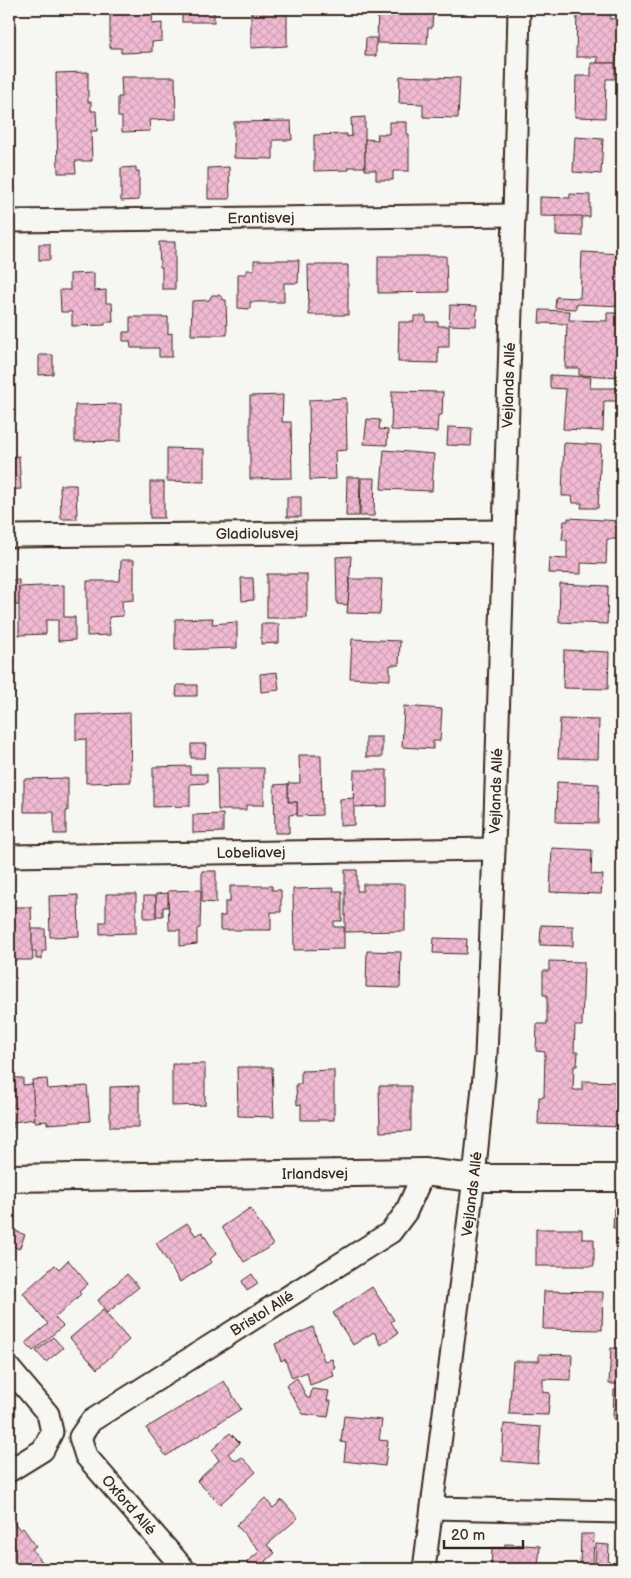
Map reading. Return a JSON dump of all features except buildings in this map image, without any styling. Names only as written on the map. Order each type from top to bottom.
[{"type":"street","name":"Vejlands Allé","points":[[424,1569],[474,1178],[486,1056],[519,9]]},
{"type":"street","name":"Erantisvej","points":[[9,222],[514,215]]},
{"type":"street","name":"Gladiolusvej","points":[[9,536],[504,531]]},
{"type":"street","name":"Lobeliavej","points":[[9,856],[494,849]]},
{"type":"street","name":"Irlandsvej","points":[[9,1178],[424,1172],[474,1178],[622,1178]]},
{"type":"street","name":"Bristol Allé","points":[[80,1437],[91,1421],[390,1232],[406,1212],[424,1172]]},
{"type":"street","points":[[9,1368],[48,1414],[52,1432],[43,1450],[9,1472]]},
{"type":"street","name":"Oxford Allé","points":[[80,1437],[86,1456],[184,1569]]},
{"type":"street","points":[[432,1508],[622,1512]]}]
